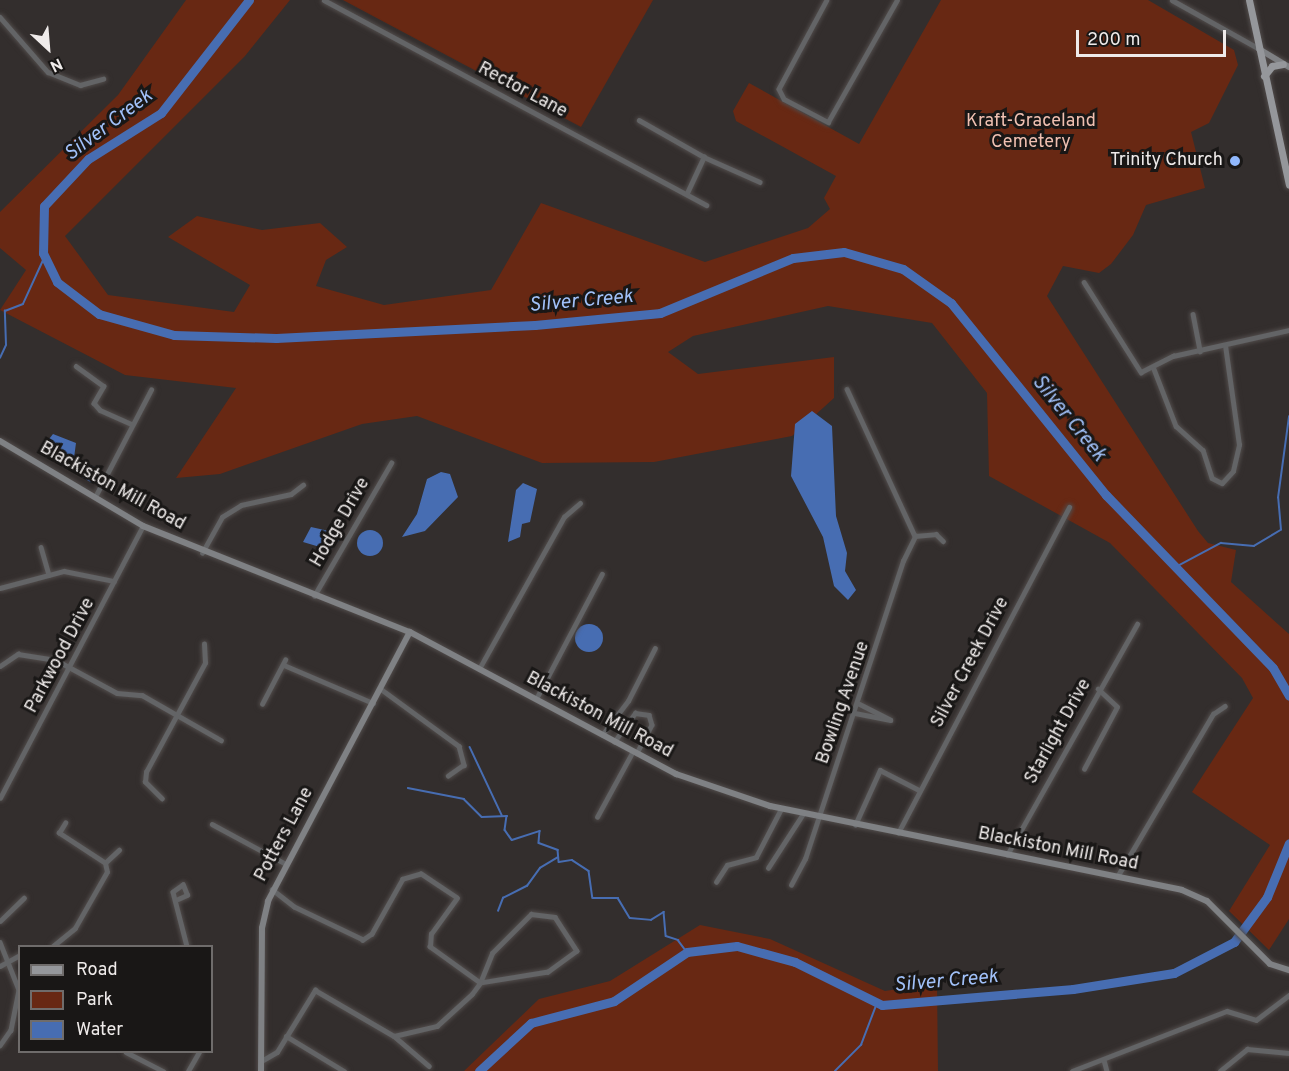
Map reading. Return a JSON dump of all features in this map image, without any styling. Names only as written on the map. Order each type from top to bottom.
[{"type":"main road","points":[[1249,0],[1289,185]]},
{"type":"main road","points":[[1258,48],[1286,66]]},
{"type":"main road","points":[[1264,76],[1272,66],[1286,66]]},
{"type":"main road","name":"Blackiston Mill Road","points":[[0,441],[143,526],[202,553],[410,632],[676,774],[781,809],[1182,890],[1220,913],[1254,950],[1273,966],[1289,970]]},
{"type":"main road","name":"Potters Lane","points":[[261,1071],[263,1060],[262,928],[272,890],[410,632]]},
{"type":"street","name":"Rector Lane","points":[[324,0],[707,205]]},
{"type":"street","points":[[827,0],[779,89],[784,99],[828,122],[897,0]]},
{"type":"street","points":[[1172,0],[1258,48]]},
{"type":"street","points":[[0,17],[48,72],[80,85],[103,79]]},
{"type":"street","points":[[639,120],[704,157],[760,182]]},
{"type":"street","points":[[687,193],[704,157]]},
{"type":"street","points":[[1084,282],[1134,366],[1142,372],[1154,369],[1173,357],[1289,330]]},
{"type":"street","points":[[1193,314],[1200,351]]},
{"type":"street","points":[[1154,369],[1176,426],[1203,450],[1212,478],[1222,483],[1233,471],[1239,445],[1225,346]]},
{"type":"street","points":[[76,366],[104,386],[94,403],[100,410],[131,424]]},
{"type":"street","points":[[847,389],[915,536],[936,534],[943,541]]},
{"type":"street","points":[[95,497],[131,424],[151,390]]},
{"type":"street","name":"Hodge Drive","points":[[315,596],[391,463]]},
{"type":"street","points":[[202,553],[222,517],[241,505],[291,494],[303,485]]},
{"type":"street","points":[[479,669],[564,517],[580,503]]},
{"type":"street","name":"Silver Creek Drive","points":[[898,833],[1070,507]]},
{"type":"street","name":"Parkwood Drive","points":[[0,798],[71,669],[143,526]]},
{"type":"street","name":"Bowling Avenue","points":[[791,885],[819,817],[858,704],[891,596],[915,536]]},
{"type":"street","points":[[41,547],[50,575]]},
{"type":"street","points":[[0,588],[50,575],[86,572],[114,581]]},
{"type":"street","points":[[536,699],[602,574]]},
{"type":"street","name":"Starlight Drive","points":[[1007,855],[1098,689],[1137,624]]},
{"type":"street","points":[[162,800],[145,782],[146,772],[205,663],[204,644]]},
{"type":"street","points":[[602,735],[628,701],[655,648]]},
{"type":"street","points":[[0,666],[18,654],[34,654],[71,669],[117,693],[142,695],[221,740]]},
{"type":"street","points":[[262,704],[284,663],[373,703]]},
{"type":"street","points":[[381,689],[459,746],[464,765],[448,776]]},
{"type":"street","points":[[1084,769],[1117,707],[1098,689]]},
{"type":"street","points":[[855,713],[890,720],[858,704]]},
{"type":"street","points":[[1117,877],[1213,714],[1225,706]]},
{"type":"street","points":[[597,817],[652,725],[649,715],[635,713],[615,742]]},
{"type":"street","points":[[855,825],[880,770],[919,790]]},
{"type":"street","points":[[716,882],[727,865],[756,857],[781,809]]},
{"type":"street","points":[[768,868],[803,814]]},
{"type":"street","points":[[54,945],[75,928],[107,872],[105,863],[59,832],[64,823]]},
{"type":"street","points":[[212,824],[286,864]]},
{"type":"street","points":[[105,863],[118,850]]},
{"type":"street","points":[[272,890],[294,908],[363,940],[372,934],[403,879],[421,874],[457,898],[431,934],[430,947],[480,983],[548,972],[572,958],[576,945],[555,917],[531,914],[492,953],[480,983],[472,994],[437,1026],[394,1036]]},
{"type":"street","points":[[0,921],[24,898]]},
{"type":"street","points":[[178,899],[178,926],[187,945]]},
{"type":"street","points":[[0,942],[18,987]]},
{"type":"street","points":[[0,966],[18,956]]},
{"type":"street","points":[[263,1060],[273,1058],[315,990],[394,1036],[429,1066]]},
{"type":"street","points":[[1072,1071],[1227,1011],[1256,1020],[1289,995]]},
{"type":"street","points":[[0,1046],[18,1010]]},
{"type":"street","points":[[286,1036],[344,1071]]},
{"type":"street","points":[[1220,1071],[1247,1050],[1278,1055],[1289,1053]]},
{"type":"street","points":[[128,1053],[163,1071]]},
{"type":"street","points":[[188,1071],[198,1053]]},
{"type":"street","points":[[1104,1060],[1107,1071]]},
{"type":"green space","name":"Kraft-Graceland Cemetery","points":[[186,0],[290,0],[245,56],[65,236],[108,295],[234,312],[250,285],[168,237],[197,216],[262,230],[320,223],[347,247],[326,260],[316,286],[384,305],[491,290],[541,203],[705,262],[808,228],[830,209],[824,198],[836,176],[736,121],[733,111],[749,83],[859,144],[941,0],[1148,0],[1234,50],[1238,65],[1209,123],[1191,132],[1205,188],[1146,205],[1133,235],[1111,264],[1099,273],[1063,266],[1047,296],[1198,531],[1208,543],[1236,550],[1231,582],[1289,634],[1289,919],[1269,950],[1229,911],[1270,845],[1192,792],[1253,698],[1242,678],[1110,543],[989,476],[987,393],[932,323],[828,306],[693,336],[668,352],[698,374],[834,357],[834,398],[792,436],[654,462],[542,463],[417,416],[362,424],[220,474],[176,478],[236,388],[125,375],[0,310],[26,270],[0,248],[0,212],[118,95]]},
{"type":"green space","points":[[343,0],[653,0],[581,127]]},
{"type":"green space","points":[[700,925],[770,939],[885,991],[937,983],[938,1071],[464,1071],[539,999],[610,981]]},
{"type":"water","points":[[812,411],[832,426],[836,516],[847,553],[845,571],[856,590],[848,600],[834,586],[823,537],[791,476],[795,424]]},
{"type":"water","points":[[53,434],[76,443],[74,458],[99,469],[92,483],[50,458],[46,443]]},
{"type":"water","points":[[441,472],[450,474],[458,497],[425,531],[402,537],[417,514],[427,479]]},
{"type":"water","points":[[523,483],[537,489],[530,522],[522,524],[520,537],[508,542],[516,490]]},
{"type":"water","points":[[311,527],[338,533],[341,538],[330,550],[303,542]]},
{"type":"water","points":[[370,530],[380,533],[383,543],[380,553],[370,556],[360,553],[357,543],[360,533]]},
{"type":"water","points":[[589,624],[599,628],[603,638],[599,648],[589,652],[579,648],[575,638],[579,628]]},
{"type":"waterway","name":"Silver Creek","points":[[249,0],[161,113],[88,159],[44,206],[43,253],[57,282],[99,314],[174,335],[276,338],[535,325],[660,313],[793,258],[844,252],[903,269],[951,303],[1106,495],[1273,668],[1289,696]]},
{"type":"waterway","points":[[0,358],[6,345],[5,311],[23,304],[45,256]]},
{"type":"waterway","points":[[1176,567],[1221,543],[1254,546],[1281,530],[1278,498],[1289,417]]},
{"type":"waterway","points":[[470,747],[502,815]]},
{"type":"waterway","points":[[408,788],[464,799],[482,817],[507,816],[505,830],[512,840],[540,831],[539,843],[558,850],[559,862],[572,860],[589,871],[593,898],[618,898],[630,918],[651,920],[664,912],[666,936],[678,940],[687,952]]},
{"type":"waterway","name":"Silver Creek","points":[[479,1071],[531,1023],[614,1001],[687,952],[737,946],[795,962],[882,1005],[1073,989],[1174,973],[1234,942],[1267,897],[1289,843]]},
{"type":"waterway","points":[[498,911],[503,898],[527,886],[540,868],[558,857]]},
{"type":"waterway","points":[[835,1071],[861,1045],[877,1003]]},
{"type":"place","name":"Trinity Church","points":[[1235,161]]}]
